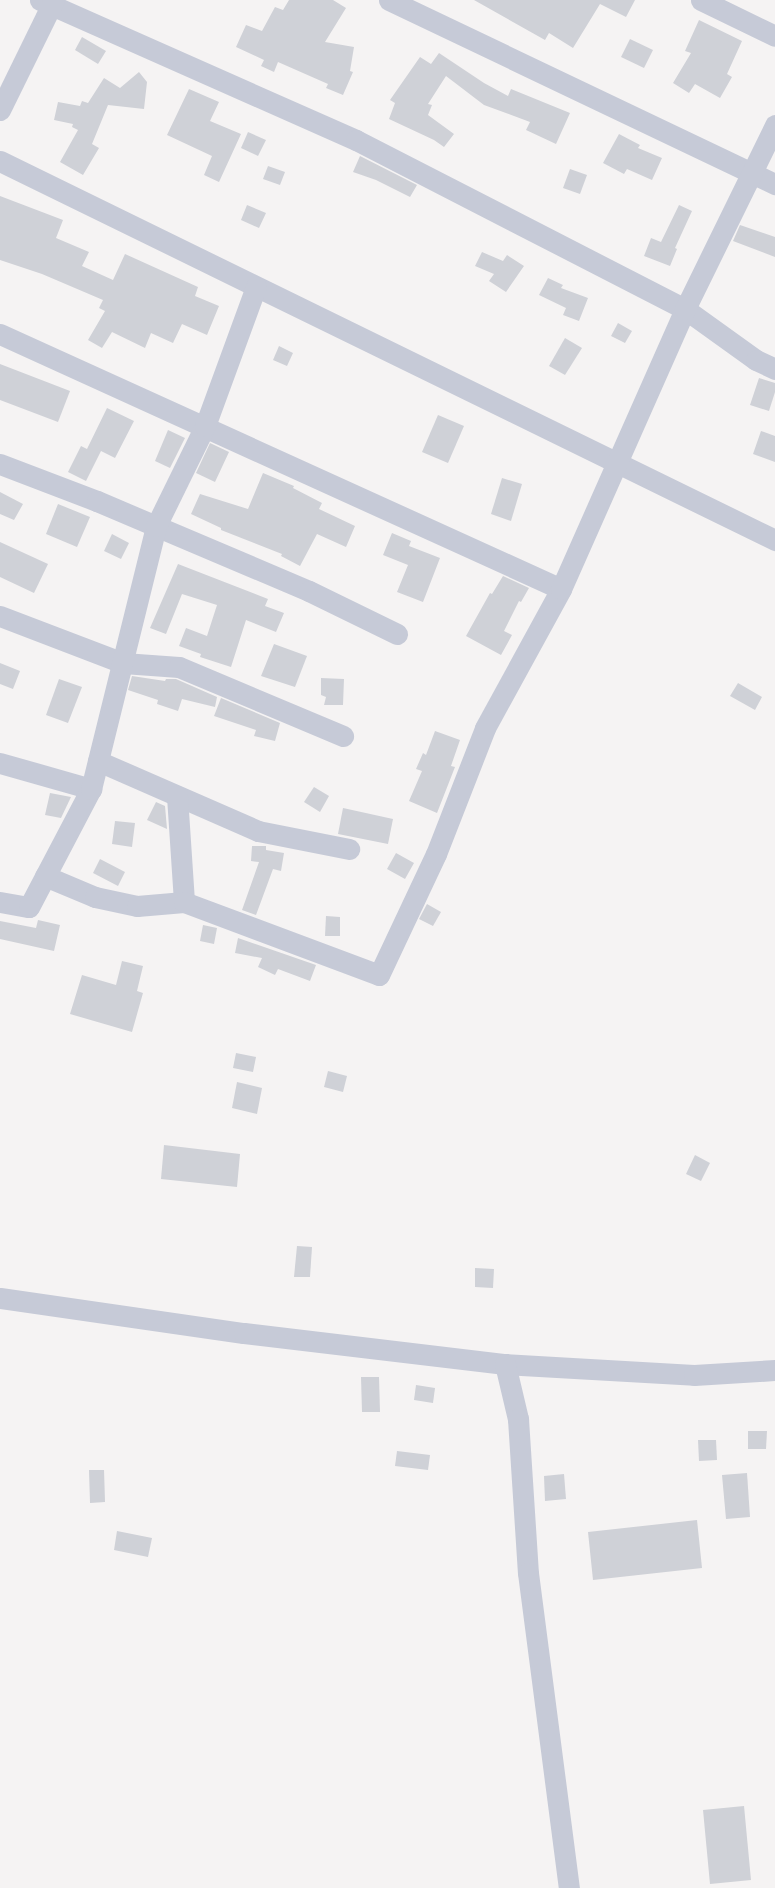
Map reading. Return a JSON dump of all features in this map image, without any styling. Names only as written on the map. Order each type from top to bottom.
[{"type":"street","points":[[389,0],[775,184]]},
{"type":"street","points":[[702,0],[775,36]]},
{"type":"street","points":[[0,110],[48,2],[356,140],[685,309],[756,360],[775,369]]},
{"type":"street","points":[[45,876],[95,897],[137,906],[184,902],[379,976],[436,854],[485,728],[561,590],[685,309],[775,125]]},
{"type":"street","points":[[0,161],[775,540]]},
{"type":"street","points":[[0,902],[29,907],[92,789],[156,526],[205,426],[256,287]]},
{"type":"street","points":[[0,334],[561,590]]},
{"type":"street","points":[[0,464],[156,526],[309,591],[398,634]]},
{"type":"street","points":[[0,616],[123,663],[179,667],[343,736]]},
{"type":"street","points":[[98,761],[258,831],[349,850]]},
{"type":"street","points":[[0,763],[92,789]]},
{"type":"street","points":[[177,796],[184,902]]},
{"type":"street","points":[[0,1298],[244,1333],[505,1364],[694,1376],[775,1370]]},
{"type":"street","points":[[505,1364],[518,1419],[528,1573],[569,1888]]},
{"type":"building","points":[[289,0],[333,0],[346,8],[325,42],[354,47],[350,71],[353,72],[343,95],[326,88],[328,84],[278,62],[274,72],[261,66],[264,60],[236,47],[246,25],[262,31],[275,7],[283,10]]},
{"type":"building","points":[[474,0],[635,0],[626,17],[600,4],[573,48],[549,33],[545,40]]},
{"type":"building","points":[[699,20],[742,41],[727,74],[732,77],[720,98],[695,84],[689,93],[673,83],[691,53],[685,51]]},
{"type":"building","points":[[82,37],[106,51],[98,64],[75,50]]},
{"type":"building","points":[[630,39],[653,50],[644,68],[621,57]]},
{"type":"building","points":[[439,53],[484,83],[508,96],[511,89],[570,113],[556,144],[526,130],[530,122],[484,105],[446,76],[428,104],[432,105],[428,115],[454,134],[444,147],[434,140],[389,119],[395,103],[390,100],[420,57],[431,64]]},
{"type":"building","points":[[139,72],[147,82],[144,109],[108,105],[92,144],[99,148],[83,175],[60,162],[78,130],[72,127],[73,124],[54,120],[58,102],[80,106],[82,101],[88,103],[104,78],[120,88]]},
{"type":"building","points":[[189,89],[219,102],[210,121],[241,134],[219,182],[204,175],[212,156],[167,135]]},
{"type":"building","points":[[248,132],[266,140],[258,156],[241,148]]},
{"type":"building","points":[[619,134],[640,145],[638,148],[662,158],[652,180],[627,169],[624,174],[603,163]]},
{"type":"building","points":[[360,156],[417,185],[410,197],[376,180],[353,172]]},
{"type":"building","points":[[268,166],[285,172],[280,185],[263,179]]},
{"type":"building","points":[[570,169],[587,175],[580,194],[563,188]]},
{"type":"building","points":[[0,196],[63,220],[56,238],[89,252],[82,266],[113,280],[125,254],[198,287],[195,296],[219,306],[207,335],[182,324],[173,343],[151,333],[145,348],[112,332],[102,348],[88,340],[105,311],[99,308],[103,300],[42,274],[0,260]]},
{"type":"building","points":[[247,205],[266,213],[259,228],[241,220]]},
{"type":"building","points":[[679,205],[692,211],[675,248],[677,249],[670,266],[644,256],[651,238],[661,242]]},
{"type":"building","points":[[740,225],[775,237],[775,257],[733,241]]},
{"type":"building","points":[[482,252],[503,261],[507,255],[524,266],[506,292],[489,281],[494,274],[475,266]]},
{"type":"building","points":[[548,278],[563,285],[561,288],[588,298],[579,321],[563,315],[566,308],[539,295]]},
{"type":"building","points":[[618,323],[632,331],[625,343],[611,336]]},
{"type":"building","points":[[565,338],[582,348],[565,375],[549,366]]},
{"type":"building","points":[[279,346],[293,353],[287,366],[273,360]]},
{"type":"building","points":[[0,364],[70,391],[58,422],[0,400]]},
{"type":"building","points":[[759,378],[775,383],[775,392],[769,411],[750,405]]},
{"type":"building","points":[[107,408],[134,421],[115,458],[101,451],[86,481],[68,472],[81,446],[87,449]]},
{"type":"building","points":[[438,415],[464,426],[448,463],[422,452]]},
{"type":"building","points":[[168,430],[185,438],[170,468],[155,461]]},
{"type":"building","points":[[761,431],[775,436],[775,462],[753,454]]},
{"type":"building","points":[[210,443],[229,452],[215,482],[196,473]]},
{"type":"building","points":[[263,473],[294,486],[293,488],[322,503],[319,509],[355,526],[346,547],[317,534],[300,566],[281,556],[282,554],[221,530],[221,528],[191,514],[200,494],[248,509]]},
{"type":"building","points":[[502,478],[522,484],[511,521],[491,514]]},
{"type":"building","points":[[0,492],[23,504],[14,520],[0,514]]},
{"type":"building","points":[[58,504],[90,517],[77,547],[46,534]]},
{"type":"building","points":[[392,533],[411,541],[409,546],[440,558],[423,602],[397,592],[408,565],[383,555]]},
{"type":"building","points":[[112,534],[129,543],[121,559],[104,551]]},
{"type":"building","points":[[0,542],[48,564],[34,593],[0,577]]},
{"type":"building","points":[[178,564],[268,599],[265,606],[284,613],[276,632],[246,620],[231,667],[200,657],[201,654],[179,646],[186,628],[207,636],[217,605],[182,594],[166,634],[150,628]]},
{"type":"building","points":[[503,576],[529,588],[521,602],[519,601],[504,631],[512,635],[501,655],[466,636],[490,593],[492,594]]},
{"type":"building","points":[[274,644],[307,656],[295,687],[261,676]]},
{"type":"building","points":[[0,663],[20,671],[13,689],[0,684]]},
{"type":"building","points":[[132,676],[165,681],[166,679],[176,679],[217,697],[215,707],[182,699],[178,711],[157,704],[158,700],[128,690]]},
{"type":"building","points":[[321,678],[344,679],[343,705],[324,705],[326,697],[321,695]]},
{"type":"building","points":[[59,679],[82,687],[68,723],[46,715]]},
{"type":"building","points":[[738,683],[762,697],[755,710],[730,696]]},
{"type":"building","points":[[221,698],[280,723],[275,741],[254,736],[256,730],[214,716]]},
{"type":"building","points":[[435,731],[460,740],[451,766],[455,767],[437,813],[409,801],[422,771],[416,769],[423,753],[426,755]]},
{"type":"building","points":[[314,787],[329,796],[320,812],[304,802]]},
{"type":"building","points":[[50,793],[71,797],[61,818],[45,815]]},
{"type":"building","points":[[156,802],[165,806],[167,829],[147,820]]},
{"type":"building","points":[[343,808],[393,819],[388,844],[338,834]]},
{"type":"building","points":[[115,821],[135,823],[132,847],[112,844]]},
{"type":"building","points":[[252,846],[266,846],[266,850],[284,853],[281,871],[273,869],[256,915],[242,910],[259,862],[251,861]]},
{"type":"building","points":[[396,853],[414,863],[405,879],[387,869]]},
{"type":"building","points":[[100,859],[125,872],[118,886],[93,873]]},
{"type":"building","points":[[427,904],[441,912],[433,926],[419,919]]},
{"type":"building","points":[[326,916],[340,917],[340,936],[325,936]]},
{"type":"building","points":[[38,920],[60,925],[54,951],[0,939],[0,921],[36,928]]},
{"type":"building","points":[[203,925],[217,928],[214,944],[200,941]]},
{"type":"building","points":[[238,938],[316,965],[310,981],[278,969],[275,975],[258,967],[262,958],[235,953]]},
{"type":"building","points":[[122,961],[143,966],[137,991],[143,993],[132,1032],[70,1014],[82,975],[116,985]]},
{"type":"building","points":[[236,1053],[256,1057],[253,1072],[233,1068]]},
{"type":"building","points":[[328,1071],[347,1076],[343,1092],[324,1087]]},
{"type":"building","points":[[237,1082],[262,1088],[257,1114],[232,1108]]},
{"type":"building","points":[[164,1145],[240,1154],[237,1187],[161,1179]]},
{"type":"building","points":[[695,1155],[710,1163],[701,1181],[686,1174]]},
{"type":"building","points":[[297,1246],[312,1247],[310,1277],[294,1277]]},
{"type":"building","points":[[475,1268],[494,1269],[493,1288],[475,1287]]},
{"type":"building","points":[[361,1377],[379,1377],[380,1412],[362,1412]]},
{"type":"building","points":[[416,1385],[435,1388],[433,1403],[414,1400]]},
{"type":"building","points":[[748,1431],[767,1431],[766,1449],[748,1449]]},
{"type":"building","points":[[698,1440],[716,1440],[717,1460],[699,1461]]},
{"type":"building","points":[[397,1451],[430,1455],[428,1470],[395,1466]]},
{"type":"building","points":[[89,1470],[104,1470],[105,1502],[90,1503]]},
{"type":"building","points":[[747,1473],[750,1517],[726,1519],[722,1475]]},
{"type":"building","points":[[564,1474],[566,1499],[545,1501],[544,1476]]},
{"type":"building","points":[[697,1520],[702,1568],[593,1580],[588,1532]]},
{"type":"building","points":[[117,1531],[152,1538],[148,1557],[114,1550]]},
{"type":"building","points":[[744,1806],[751,1880],[710,1884],[703,1810]]}]
